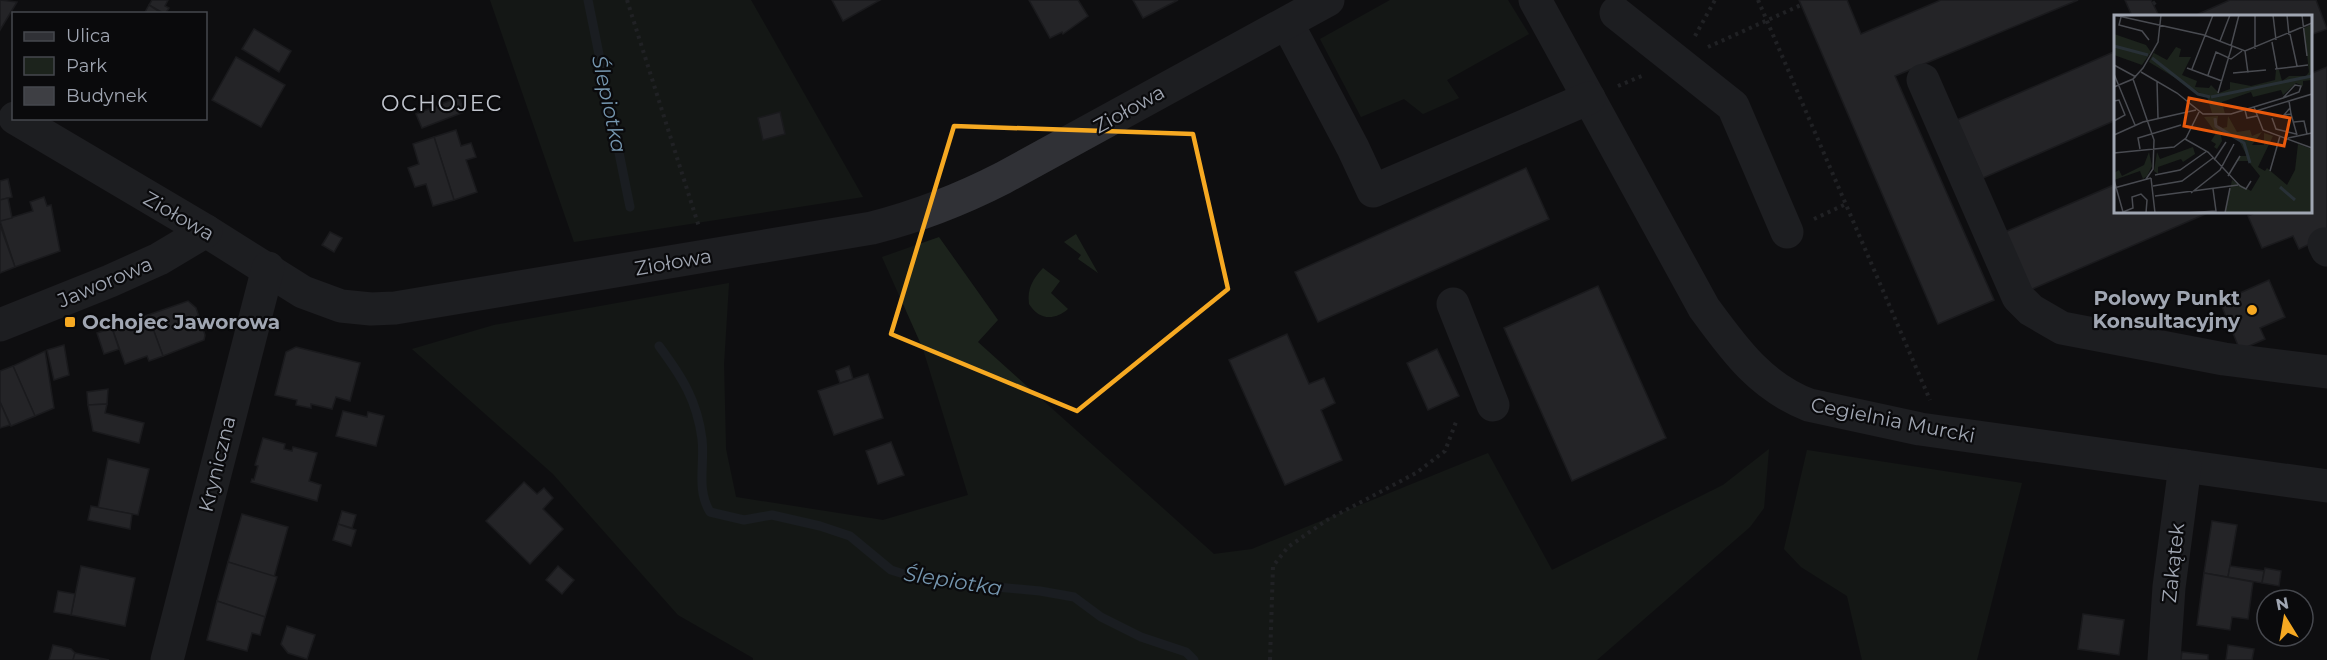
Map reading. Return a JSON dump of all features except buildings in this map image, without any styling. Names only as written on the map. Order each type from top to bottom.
[{"type":"street","name":"Ziołowa","points":[[17,120],[313,295],[340,306],[371,309],[395,308],[872,228],[923,214],[961,200],[1328,0]]},
{"type":"street","name":"Cegielnia Murcki","points":[[1535,0],[1704,308],[1735,350],[1765,382],[1809,405],[1931,430],[2327,486]]},
{"type":"street","points":[[1616,13],[1733,106],[1801,226]]},
{"type":"street","points":[[1287,23],[1373,191],[1589,98]]},
{"type":"street","points":[[1923,80],[2018,297],[2031,310],[2062,328],[2224,359],[2327,372]]},
{"type":"street","name":"Jaworowa","points":[[0,325],[159,259],[206,231]]},
{"type":"street","name":"Kryniczna","points":[[167,660],[268,268]]},
{"type":"street","points":[[1453,304],[1493,405]]},
{"type":"street","name":"Zakątek","points":[[2164,660],[2169,587],[2185,466]]},
{"type":"path","points":[[627,0],[695,208],[706,257]]},
{"type":"path","points":[[1692,42],[1715,0]]},
{"type":"path","points":[[1758,0],[1931,401],[1931,430]]},
{"type":"path","points":[[2153,4],[2158,0]]},
{"type":"path","points":[[1770,19],[1801,5]]},
{"type":"path","points":[[1801,226],[1846,204]]},
{"type":"path","points":[[1270,660],[1273,566],[1288,547],[1327,520],[1416,472],[1445,451],[1456,422]]},
{"type":"highlighted area","points":[[954,126],[1193,134],[1228,289],[1077,411],[891,334]]},
{"type":"green space","points":[[490,0],[751,0],[863,197],[574,242]]},
{"type":"green space","points":[[1390,0],[1508,0],[1529,34],[1447,80],[1459,98],[1423,114],[1404,99],[1361,117],[1320,39]]},
{"type":"green space","points":[[1076,234],[1098,273],[1078,259],[1081,255],[1064,242]]},
{"type":"green space","points":[[939,237],[998,320],[978,342],[1214,554],[1252,549],[1488,453],[1552,570],[1723,485],[1769,449],[1764,508],[1750,527],[1597,660],[753,660],[678,615],[553,474],[412,349],[494,325],[729,283],[724,364],[726,449],[736,497],[883,520],[968,495],[923,349],[882,257]]},
{"type":"green space","points":[[1043,268],[1060,281],[1051,293],[1068,309],[1057,316],[1042,316],[1029,304],[1032,284]]},
{"type":"green space","points":[[1807,450],[2022,483],[1977,660],[1862,660],[1847,596],[1801,567],[1784,549]]},
{"type":"waterway","name":"Ślepiotka","points":[[588,0],[630,207]]},
{"type":"waterway","name":"Ślepiotka","points":[[659,346],[687,389],[700,425],[703,449],[703,495],[710,512],[744,520],[772,515],[820,526],[850,536],[891,570],[923,580],[1040,591],[1074,597],[1101,617],[1141,637],[1186,652],[1194,660]]},
{"type":"place","name":"Polowy Punkt Konsultacyjny","points":[[2252,310]]},
{"type":"place","name":"Ochojec Jaworowa","points":[[70,322]]},
{"type":"district","name":"OCHOJEC","points":[[442,103]]}]
